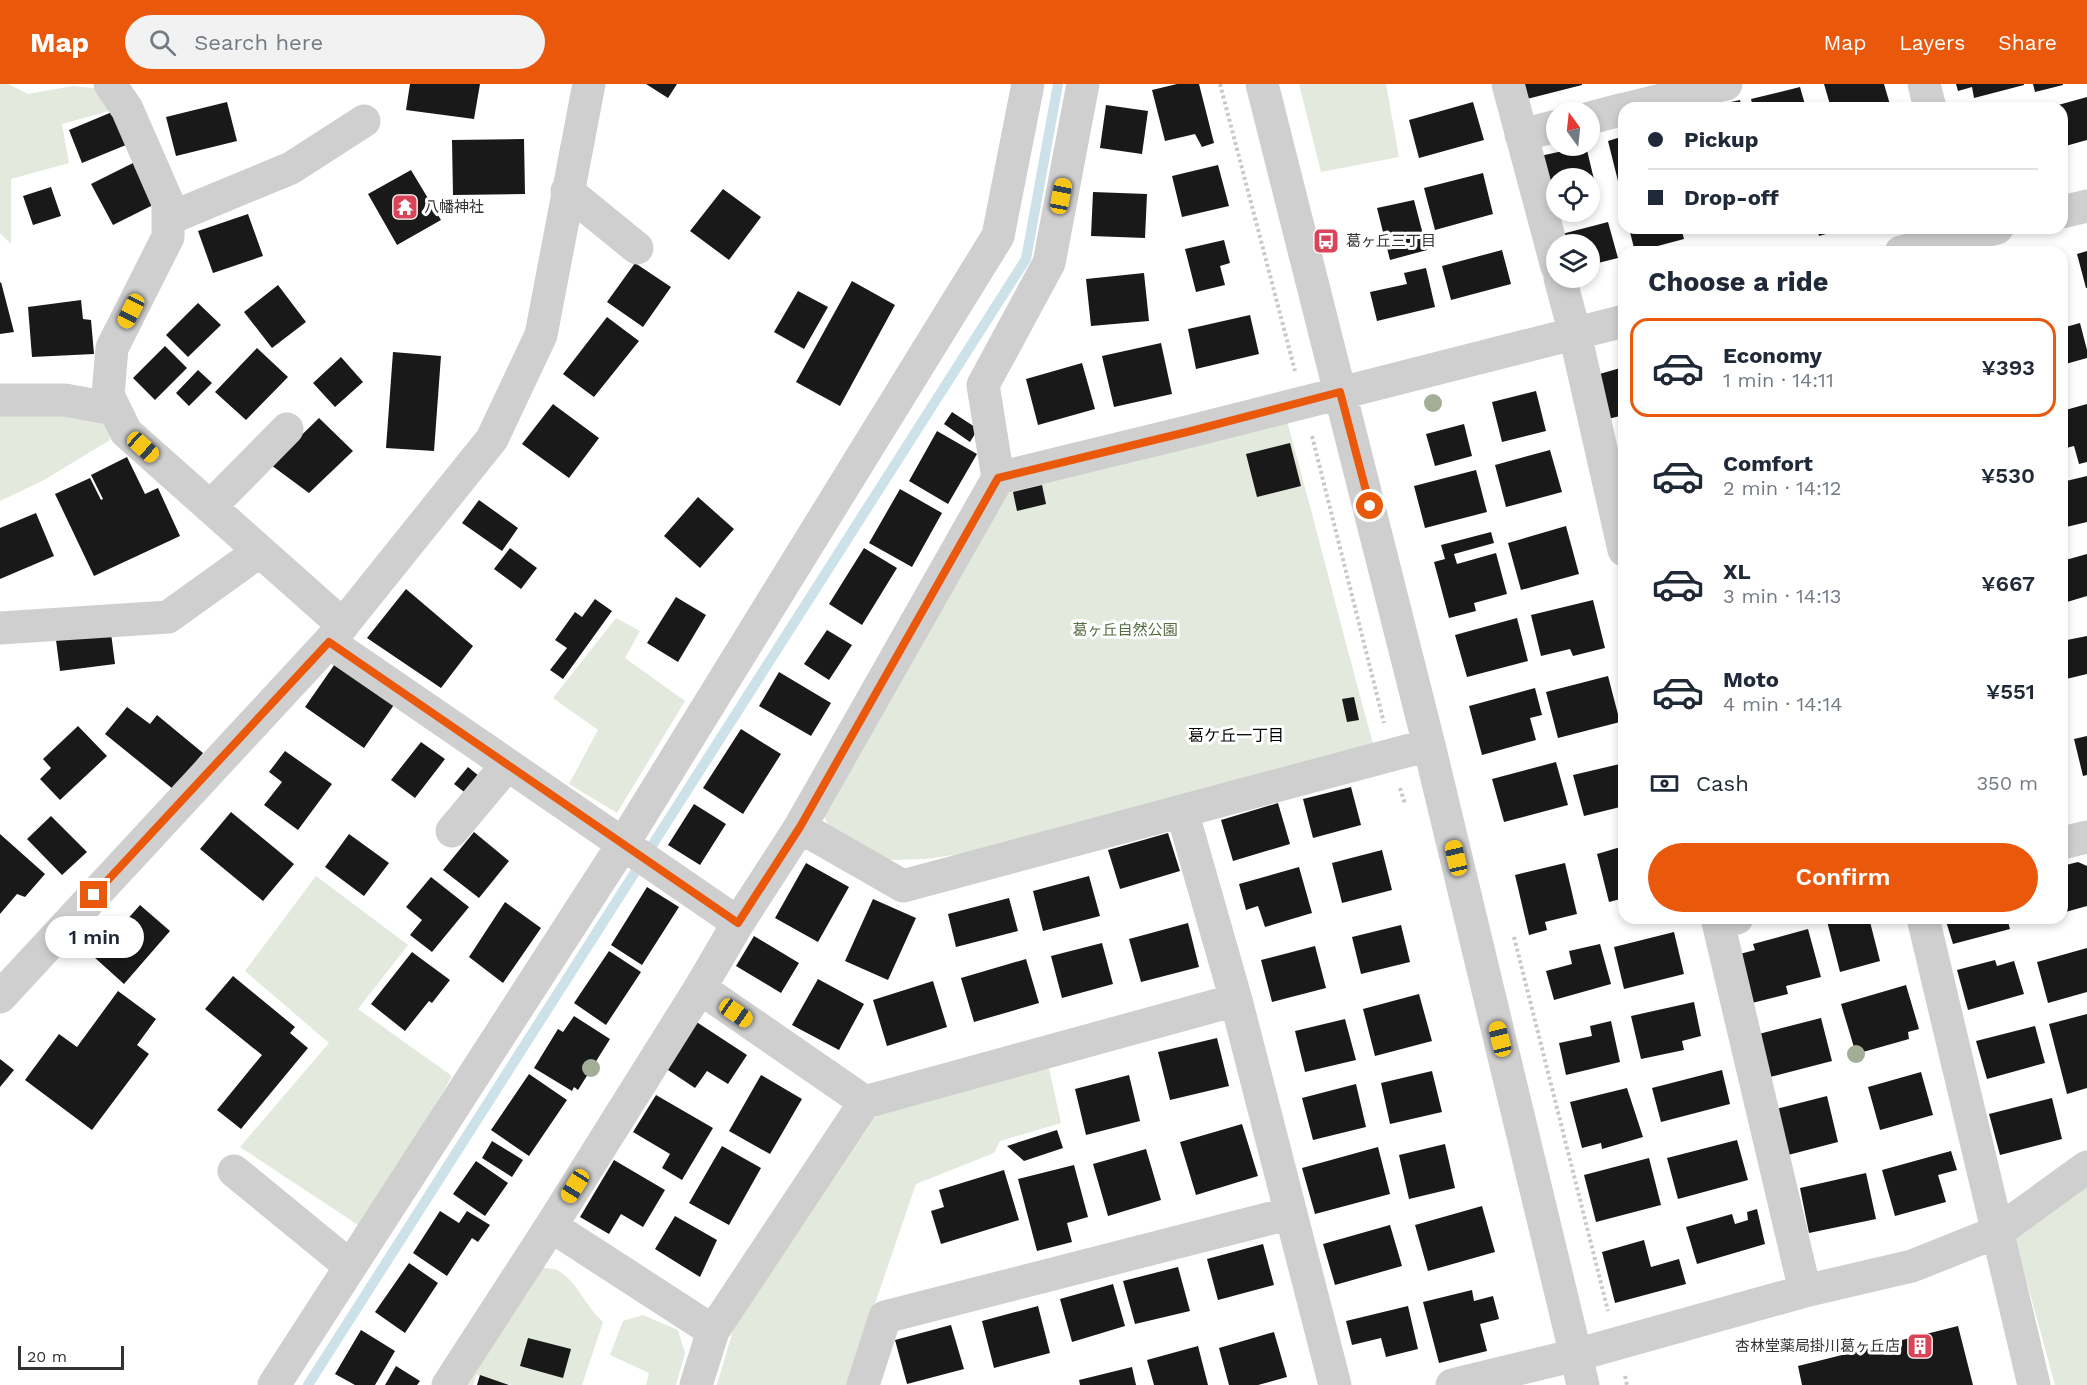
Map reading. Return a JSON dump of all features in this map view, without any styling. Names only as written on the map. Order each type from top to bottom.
[{"type":"street","points":[[110,84],[127,109],[168,203],[168,237],[112,348],[108,395],[126,432],[260,552],[336,634],[507,765],[738,923]]},
{"type":"street","points":[[0,997],[336,634],[492,439],[541,335],[589,84]]},
{"type":"street","points":[[274,1385],[627,847],[998,236],[1029,84]]},
{"type":"street","points":[[448,1385],[551,1226],[800,827],[998,478],[983,385],[1049,263],[1083,84]]},
{"type":"street","points":[[1262,84],[1429,745],[1580,1370]]},
{"type":"street","points":[[1508,84],[1548,234]]},
{"type":"street","points":[[1924,84],[1928,102]]},
{"type":"street","points":[[1652,102],[1717,85]]},
{"type":"street","points":[[1600,115],[1618,111]]},
{"type":"street","points":[[168,219],[291,168],[364,121]]},
{"type":"street","points":[[1521,135],[1546,129]]},
{"type":"street","points":[[567,191],[637,248]]},
{"type":"street","points":[[2068,211],[2087,206]]},
{"type":"street","points":[[1928,246],[1977,234]]},
{"type":"street","points":[[1563,288],[1618,524]]},
{"type":"street","points":[[998,478],[1618,323]]},
{"type":"street","points":[[0,400],[65,400],[114,410]]},
{"type":"street","points":[[210,507],[286,429]]},
{"type":"street","points":[[0,628],[168,617],[260,552]]},
{"type":"street","points":[[800,827],[903,886],[1429,745]]},
{"type":"street","points":[[452,831],[507,765]]},
{"type":"street","points":[[1182,812],[1236,1000],[1335,1385]]},
{"type":"street","points":[[2068,842],[2087,837]]},
{"type":"street","points":[[1718,924],[1805,1291]]},
{"type":"street","points":[[1924,924],[2034,1385]]},
{"type":"street","points":[[700,988],[865,1102]]},
{"type":"street","points":[[696,1385],[713,1331],[865,1102],[1236,1000]]},
{"type":"street","points":[[234,1171],[350,1266]]},
{"type":"street","points":[[1452,1385],[1580,1370],[1805,1291],[1912,1266],[1997,1232],[2084,1173]]},
{"type":"street","points":[[863,1385],[885,1317],[1291,1213]]},
{"type":"street","points":[[551,1226],[713,1331]]},
{"type":"green space","points":[[0,84],[8,84],[28,94],[73,86],[103,89],[113,110],[62,124],[69,163],[11,179],[11,244],[0,233]]},
{"type":"green space","points":[[1299,84],[1386,84],[1399,157],[1321,172]]},
{"type":"green space","points":[[0,402],[106,408],[110,440],[44,480],[0,501]]},
{"type":"green space","name":"葛ヶ丘自然公園","points":[[1285,414],[1374,747],[1007,847],[926,859],[891,860],[833,833],[821,811],[998,478]]},
{"type":"green space","points":[[616,618],[640,631],[625,658],[685,701],[617,813],[569,784],[598,730],[553,698]]},
{"type":"green space","points":[[316,876],[408,945],[358,1009],[452,1076],[364,1229],[240,1147],[329,1043],[245,971]]},
{"type":"green space","points":[[1048,1064],[1061,1123],[1000,1141],[994,1153],[916,1184],[847,1385],[717,1385],[733,1330],[878,1113]]},
{"type":"green space","points":[[2087,1178],[2087,1385],[2055,1385],[2014,1235]]},
{"type":"green space","points":[[540,1268],[555,1269],[566,1276],[603,1322],[582,1385],[512,1385],[476,1375],[473,1385],[468,1385]]},
{"type":"green space","points":[[643,1315],[678,1330],[685,1353],[676,1385],[646,1385],[649,1373],[610,1355],[623,1321]]},
{"type":"building","points":[[410,84],[480,84],[474,119],[406,110]]},
{"type":"building","points":[[646,84],[677,84],[668,98]]},
{"type":"building","points":[[1177,84],[1199,84],[1214,143],[1202,147],[1195,134],[1165,141],[1152,90]]},
{"type":"building","points":[[1519,84],[1582,84],[1582,85],[1523,100]]},
{"type":"building","points":[[1824,84],[1884,84],[1889,102],[1829,102]]},
{"type":"building","points":[[1956,84],[2024,85],[1974,98],[1972,87],[1958,91]]},
{"type":"building","points":[[2033,84],[2063,84],[2063,85],[2035,92]]},
{"type":"building","points":[[1800,87],[1804,102],[1752,102],[1751,99]]},
{"type":"building","points":[[2087,97],[2087,140],[2068,145],[2068,102]]},
{"type":"building","points":[[227,102],[237,141],[176,156],[166,117]]},
{"type":"building","points":[[1473,102],[1484,140],[1419,158],[1409,120]]},
{"type":"building","points":[[1106,105],[1148,111],[1142,154],[1100,148]]},
{"type":"building","points":[[112,112],[126,145],[82,163],[69,130]]},
{"type":"building","points":[[1618,138],[1618,181],[1608,141]]},
{"type":"building","points":[[524,139],[525,194],[453,195],[452,140]]},
{"type":"building","points":[[1540,156],[1588,156],[1591,168],[1546,168],[1546,182]]},
{"type":"building","points":[[135,162],[157,203],[113,225],[91,184]]},
{"type":"building","points":[[1218,165],[1229,206],[1182,217],[1172,176]]},
{"type":"building","name":"八幡神社","points":[[411,170],[441,220],[397,245],[368,194]]},
{"type":"building","points":[[1483,173],[1493,214],[1435,230],[1424,188]]},
{"type":"building","points":[[51,187],[61,216],[33,225],[23,196]]},
{"type":"building","points":[[723,189],[761,217],[729,260],[690,231]]},
{"type":"building","points":[[1093,192],[1147,194],[1145,238],[1091,236]]},
{"type":"building","points":[[1414,200],[1427,250],[1390,260],[1377,208]]},
{"type":"building","points":[[248,214],[263,256],[213,273],[198,231]]},
{"type":"building","points":[[1608,222],[1618,258],[1600,262],[1600,234],[1562,234]]},
{"type":"building","points":[[1630,234],[1683,234],[1684,239],[1658,246],[1634,246]]},
{"type":"building","points":[[1224,240],[1230,263],[1220,266],[1225,285],[1196,292],[1185,249]]},
{"type":"building","points":[[1502,250],[1511,284],[1451,300],[1442,266]]},
{"type":"building","points":[[2087,251],[2087,288],[2086,288],[2077,254]]},
{"type":"building","points":[[635,263],[671,287],[643,327],[607,302]]},
{"type":"building","points":[[1426,268],[1435,307],[1377,321],[1370,292],[1407,284],[1404,273]]},
{"type":"building","points":[[1144,273],[1149,321],[1091,326],[1086,279]]},
{"type":"building","points":[[852,281],[895,305],[840,406],[796,382]]},
{"type":"building","points":[[0,283],[14,332],[0,334]]},
{"type":"building","points":[[278,285],[306,322],[272,348],[244,312]]},
{"type":"building","points":[[798,291],[828,307],[804,349],[774,332]]},
{"type":"building","points":[[81,300],[83,319],[91,320],[94,354],[32,357],[28,307]]},
{"type":"building","points":[[198,303],[221,325],[188,357],[166,335]]},
{"type":"building","points":[[1250,315],[1259,354],[1196,369],[1188,329]]},
{"type":"building","points":[[607,317],[639,341],[594,397],[563,374]]},
{"type":"building","points":[[2080,323],[2087,358],[2068,363],[2068,326]]},
{"type":"building","points":[[1161,343],[1172,394],[1114,407],[1102,356]]},
{"type":"building","points":[[165,346],[187,368],[155,400],[133,378]]},
{"type":"building","points":[[257,348],[288,377],[246,420],[215,392]]},
{"type":"building","points":[[393,352],[441,356],[434,451],[386,448]]},
{"type":"building","points":[[341,357],[363,382],[335,407],[313,383]]},
{"type":"building","points":[[1082,363],[1095,409],[1038,425],[1026,379]]},
{"type":"building","points":[[1618,369],[1618,416],[1608,419],[1596,375]]},
{"type":"building","points":[[198,370],[212,383],[189,406],[176,393]]},
{"type":"building","points":[[1536,391],[1546,431],[1502,442],[1492,402]]},
{"type":"building","points":[[553,404],[599,438],[569,478],[522,444]]},
{"type":"building","points":[[2087,404],[2087,462],[2079,464],[2074,446],[2068,448],[2068,409]]},
{"type":"building","points":[[952,412],[978,429],[970,442],[944,424]]},
{"type":"building","points":[[319,418],[353,451],[309,493],[271,465]]},
{"type":"building","points":[[1464,424],[1472,456],[1435,466],[1426,434]]},
{"type":"building","points":[[937,431],[977,454],[948,504],[909,481]]},
{"type":"building","points":[[1290,443],[1301,486],[1257,497],[1246,454]]},
{"type":"building","points":[[1550,450],[1562,492],[1506,507],[1495,465]]},
{"type":"building","points":[[127,457],[145,494],[158,488],[180,536],[94,576],[55,494],[90,478],[101,500],[103,499],[91,475]]},
{"type":"building","points":[[1476,470],[1487,512],[1425,528],[1414,486]]},
{"type":"building","points":[[2087,476],[2087,522],[2068,527],[2068,481]]},
{"type":"building","points":[[1042,485],[1046,504],[1017,511],[1013,492]]},
{"type":"building","points":[[900,489],[942,513],[912,567],[869,543]]},
{"type":"building","points":[[698,497],[734,529],[700,568],[664,536]]},
{"type":"building","points":[[479,500],[518,528],[502,551],[462,523]]},
{"type":"building","points":[[36,513],[54,556],[0,579],[0,528]]},
{"type":"building","points":[[1566,526],[1579,574],[1521,590],[1508,543]]},
{"type":"building","points":[[1491,532],[1494,543],[1454,554],[1457,564],[1496,553],[1507,594],[1474,603],[1476,611],[1449,618],[1434,562],[1445,559],[1441,545]]},
{"type":"building","points":[[510,548],[537,568],[521,589],[494,569]]},
{"type":"building","points":[[864,548],[897,568],[862,625],[829,604]]},
{"type":"building","points":[[2087,554],[2087,596],[2068,602],[2068,559]]},
{"type":"building","points":[[406,589],[473,646],[441,688],[367,638]]},
{"type":"building","points":[[676,597],[706,615],[678,662],[647,643]]},
{"type":"building","points":[[595,599],[612,611],[563,679],[550,670],[567,648],[555,640],[575,612],[582,617]]},
{"type":"building","points":[[1593,600],[1605,648],[1573,656],[1570,649],[1541,656],[1531,615]]},
{"type":"building","points":[[1517,618],[1528,661],[1467,677],[1455,635]]},
{"type":"building","points":[[827,630],[852,645],[829,680],[804,664]]},
{"type":"building","points":[[111,633],[115,664],[60,671],[56,640]]},
{"type":"building","points":[[2087,636],[2087,674],[2068,679],[2068,640]]},
{"type":"building","points":[[337,661],[396,702],[364,748],[305,707]]},
{"type":"building","points":[[779,672],[831,703],[811,736],[759,706]]},
{"type":"building","points":[[1608,676],[1618,723],[1558,738],[1546,692]]},
{"type":"building","points":[[1535,688],[1542,715],[1530,718],[1536,740],[1482,755],[1469,706]]},
{"type":"building","points":[[1354,697],[1359,720],[1347,722],[1342,699]]},
{"type":"building","points":[[127,707],[150,724],[157,715],[203,753],[173,789],[105,734]]},
{"type":"building","points":[[78,726],[107,756],[60,800],[40,779],[51,768],[43,759]]},
{"type":"building","points":[[741,729],[781,754],[743,814],[703,788]]},
{"type":"building","points":[[2087,736],[2087,775],[2083,776],[2074,739]]},
{"type":"building","points":[[421,742],[445,759],[415,798],[391,780]]},
{"type":"building","points":[[285,751],[332,784],[298,830],[264,805],[282,782],[269,772]]},
{"type":"building","points":[[1556,762],[1568,805],[1504,822],[1492,779]]},
{"type":"building","points":[[1618,764],[1618,808],[1584,816],[1573,775]]},
{"type":"building","points":[[468,767],[485,781],[472,798],[454,784]]},
{"type":"building","points":[[1351,787],[1361,825],[1313,838],[1303,799]]},
{"type":"building","points":[[1278,803],[1290,844],[1233,861],[1221,820]]},
{"type":"building","points":[[694,804],[726,824],[700,865],[668,845]]},
{"type":"building","points":[[231,812],[294,864],[263,901],[200,849]]},
{"type":"building","points":[[51,816],[87,852],[62,875],[27,839]]},
{"type":"building","points":[[474,832],[509,861],[479,898],[443,870]]},
{"type":"building","points":[[1168,833],[1180,871],[1120,889],[1108,850]]},
{"type":"building","points":[[0,834],[45,874],[25,897],[17,894],[0,914]]},
{"type":"building","points":[[349,834],[389,863],[364,896],[325,867]]},
{"type":"building","points":[[1618,848],[1618,900],[1609,902],[1597,854]]},
{"type":"building","points":[[1382,850],[1392,890],[1342,903],[1332,863]]},
{"type":"building","points":[[2078,862],[2087,866],[2087,906],[2068,911],[2068,864]]},
{"type":"building","points":[[806,863],[849,887],[818,942],[775,918]]},
{"type":"building","points":[[1565,863],[1577,914],[1545,922],[1547,930],[1529,935],[1515,875]]},
{"type":"building","points":[[1299,867],[1312,913],[1265,927],[1258,906],[1246,910],[1239,884]]},
{"type":"building","points":[[1089,876],[1100,916],[1043,931],[1033,891]]},
{"type":"building","points":[[431,877],[469,907],[432,952],[410,935],[422,920],[406,907]]},
{"type":"building","points":[[647,887],[679,907],[642,965],[611,945]]},
{"type":"building","points":[[1009,898],[1018,931],[956,947],[948,914]]},
{"type":"building","points":[[873,899],[916,918],[888,980],[845,961]]},
{"type":"building","points":[[505,902],[541,928],[503,983],[469,957]]},
{"type":"building","points":[[140,905],[170,931],[124,984],[94,957]]},
{"type":"building","points":[[1188,923],[1199,967],[1141,982],[1129,939]]},
{"type":"building","points":[[1828,924],[1871,924],[1880,961],[1840,972]]},
{"type":"building","points":[[1947,924],[2009,924],[2010,929],[1953,944]]},
{"type":"building","points":[[1401,925],[1410,962],[1361,974],[1352,937]]},
{"type":"building","points":[[1808,929],[1821,977],[1786,986],[1788,994],[1748,1004],[1736,955],[1755,950],[1753,944]]},
{"type":"building","points":[[1674,932],[1684,974],[1624,989],[1614,947]]},
{"type":"building","points":[[754,936],[799,963],[781,993],[736,966]]},
{"type":"building","points":[[1102,943],[1113,984],[1062,998],[1051,956]]},
{"type":"building","points":[[1600,944],[1611,984],[1554,1000],[1546,971],[1572,964],[1569,951]]},
{"type":"building","points":[[1315,946],[1326,988],[1272,1002],[1261,960]]},
{"type":"building","points":[[2087,948],[2087,992],[2048,1003],[2037,962]]},
{"type":"building","points":[[609,951],[641,972],[606,1025],[574,1003]]},
{"type":"building","points":[[412,952],[450,980],[432,1003],[429,1001],[405,1031],[371,1004]]},
{"type":"building","points":[[1026,959],[1039,1003],[974,1022],[961,978]]},
{"type":"building","points":[[1995,960],[1997,966],[2014,961],[2024,994],[1968,1010],[1957,970]]},
{"type":"building","points":[[233,976],[295,1027],[290,1033],[308,1048],[241,1129],[217,1110],[262,1055],[205,1009]]},
{"type":"building","points":[[818,979],[864,1004],[839,1050],[792,1025]]},
{"type":"building","points":[[933,981],[947,1027],[887,1046],[873,1000]]},
{"type":"building","points":[[1906,985],[1919,1029],[1908,1032],[1909,1039],[1856,1054],[1841,1004]]},
{"type":"building","points":[[118,991],[156,1019],[137,1045],[149,1054],[92,1130],[25,1080],[59,1034],[77,1047]]},
{"type":"building","points":[[1419,994],[1432,1041],[1375,1056],[1363,1009]]},
{"type":"building","points":[[1694,1002],[1701,1036],[1682,1041],[1684,1050],[1641,1059],[1631,1016]]},
{"type":"building","points":[[2087,1014],[2087,1088],[2067,1094],[2049,1024]]},
{"type":"building","points":[[574,1016],[610,1039],[578,1090],[574,1087],[572,1091],[534,1068],[558,1029],[563,1032]]},
{"type":"building","points":[[1821,1018],[1832,1061],[1766,1078],[1755,1035]]},
{"type":"building","points":[[1345,1019],[1356,1060],[1305,1072],[1295,1031]]},
{"type":"building","points":[[695,1021],[747,1055],[728,1084],[707,1071],[695,1088],[665,1068]]},
{"type":"building","points":[[1611,1021],[1620,1062],[1566,1075],[1559,1043],[1592,1036],[1590,1026]]},
{"type":"building","points":[[2035,1026],[2045,1063],[1987,1079],[1976,1041]]},
{"type":"building","points":[[1217,1038],[1229,1086],[1170,1100],[1158,1052]]},
{"type":"building","points":[[0,1059],[14,1070],[0,1087]]},
{"type":"building","points":[[1722,1070],[1730,1104],[1661,1122],[1652,1088]]},
{"type":"building","points":[[1432,1071],[1442,1112],[1390,1124],[1381,1083]]},
{"type":"building","points":[[1921,1072],[1933,1115],[1880,1130],[1868,1087]]},
{"type":"building","points":[[529,1074],[567,1100],[529,1156],[491,1130]]},
{"type":"building","points":[[761,1075],[802,1099],[770,1154],[729,1131]]},
{"type":"building","points":[[1129,1075],[1140,1121],[1086,1135],[1075,1089]]},
{"type":"building","points":[[1356,1084],[1366,1127],[1313,1140],[1302,1098]]},
{"type":"building","points":[[1627,1088],[1643,1137],[1602,1149],[1601,1143],[1582,1148],[1570,1102]]},
{"type":"building","points":[[656,1095],[713,1128],[682,1180],[662,1168],[670,1154],[633,1132]]},
{"type":"building","points":[[1827,1096],[1838,1142],[1788,1155],[1776,1109]]},
{"type":"building","points":[[2052,1098],[2062,1139],[2000,1155],[1989,1114]]},
{"type":"building","points":[[1242,1124],[1258,1176],[1196,1195],[1180,1142]]},
{"type":"building","points":[[1057,1130],[1063,1148],[1024,1161],[1007,1146]]},
{"type":"building","points":[[1737,1140],[1748,1180],[1678,1199],[1667,1158]]},
{"type":"building","points":[[492,1141],[523,1160],[512,1177],[482,1158]]},
{"type":"building","points":[[1445,1144],[1455,1188],[1409,1199],[1399,1155]]},
{"type":"building","points":[[722,1146],[761,1168],[729,1225],[689,1203]]},
{"type":"building","points":[[1378,1147],[1390,1194],[1315,1214],[1302,1168]]},
{"type":"building","points":[[1146,1149],[1161,1200],[1108,1216],[1093,1164]]},
{"type":"building","points":[[1951,1151],[1957,1170],[1938,1175],[1946,1202],[1895,1216],[1882,1170]]},
{"type":"building","points":[[1649,1158],[1661,1205],[1596,1222],[1584,1175]]},
{"type":"building","points":[[614,1160],[665,1190],[643,1227],[621,1214],[609,1234],[580,1217]]},
{"type":"building","points":[[476,1161],[508,1183],[485,1216],[453,1194]]},
{"type":"building","points":[[1074,1165],[1088,1217],[1067,1223],[1072,1242],[1037,1251],[1018,1179]]},
{"type":"building","points":[[1004,1170],[1019,1220],[941,1244],[931,1211],[944,1207],[939,1190]]},
{"type":"building","points":[[1866,1173],[1876,1219],[1809,1233],[1800,1188]]},
{"type":"building","points":[[1482,1206],[1495,1252],[1428,1271],[1415,1225]]},
{"type":"building","points":[[1757,1209],[1765,1244],[1697,1264],[1686,1227],[1732,1214],[1735,1224],[1748,1220],[1747,1212]]},
{"type":"building","points":[[440,1211],[459,1223],[467,1211],[490,1225],[478,1242],[472,1238],[447,1276],[413,1253]]},
{"type":"building","points":[[675,1216],[717,1240],[700,1277],[655,1249]]},
{"type":"building","points":[[1390,1225],[1402,1266],[1335,1285],[1323,1244]]},
{"type":"building","points":[[1644,1240],[1651,1267],[1679,1259],[1686,1284],[1615,1303],[1602,1252]]},
{"type":"building","points":[[1263,1244],[1274,1285],[1218,1300],[1207,1259]]},
{"type":"building","points":[[409,1263],[438,1283],[405,1333],[375,1312]]},
{"type":"building","points":[[1178,1267],[1190,1311],[1135,1324],[1123,1281]]},
{"type":"building","points":[[1113,1284],[1125,1326],[1072,1342],[1060,1299]]},
{"type":"building","points":[[1472,1290],[1474,1301],[1493,1296],[1499,1319],[1480,1324],[1487,1351],[1439,1363],[1423,1302]]},
{"type":"building","points":[[1038,1306],[1050,1353],[994,1368],[982,1321]]},
{"type":"building","points":[[1408,1306],[1418,1349],[1386,1357],[1381,1338],[1352,1345],[1346,1321]]},
{"type":"building","points":[[951,1325],[964,1369],[907,1384],[895,1340]]},
{"type":"building","name":"杏林堂薬局掛川葛ヶ丘店","points":[[1958,1326],[1973,1385],[1802,1385],[1798,1366]]},
{"type":"building","points":[[361,1330],[395,1351],[375,1385],[355,1385],[335,1374]]},
{"type":"building","points":[[1274,1332],[1287,1377],[1258,1385],[1229,1385],[1219,1348]]},
{"type":"building","points":[[528,1338],[571,1349],[563,1378],[520,1366]]},
{"type":"building","points":[[1198,1346],[1208,1385],[1154,1385],[1147,1360]]},
{"type":"building","points":[[396,1366],[420,1381],[417,1385],[385,1385]]},
{"type":"building","points":[[1132,1367],[1136,1385],[1080,1385],[1079,1380]]},
{"type":"building","points":[[480,1375],[509,1385],[477,1385]]},
{"type":"waterway","points":[[308,1385],[1026,259],[1058,84]]},
{"type":"place","name":"八幡神社","points":[[405,207]]},
{"type":"place","name":"葛ヶ丘三丁目","points":[[1326,241]]},
{"type":"place","name":"杏林堂薬局掛川葛ヶ丘店","points":[[1920,1346]]},
{"type":"district","name":"葛ケ丘一丁目","points":[[1236,735]]},
{"type":"route","points":[[94,895],[329,642],[738,923],[800,827],[998,478],[1340,392],[1370,506]]}]
